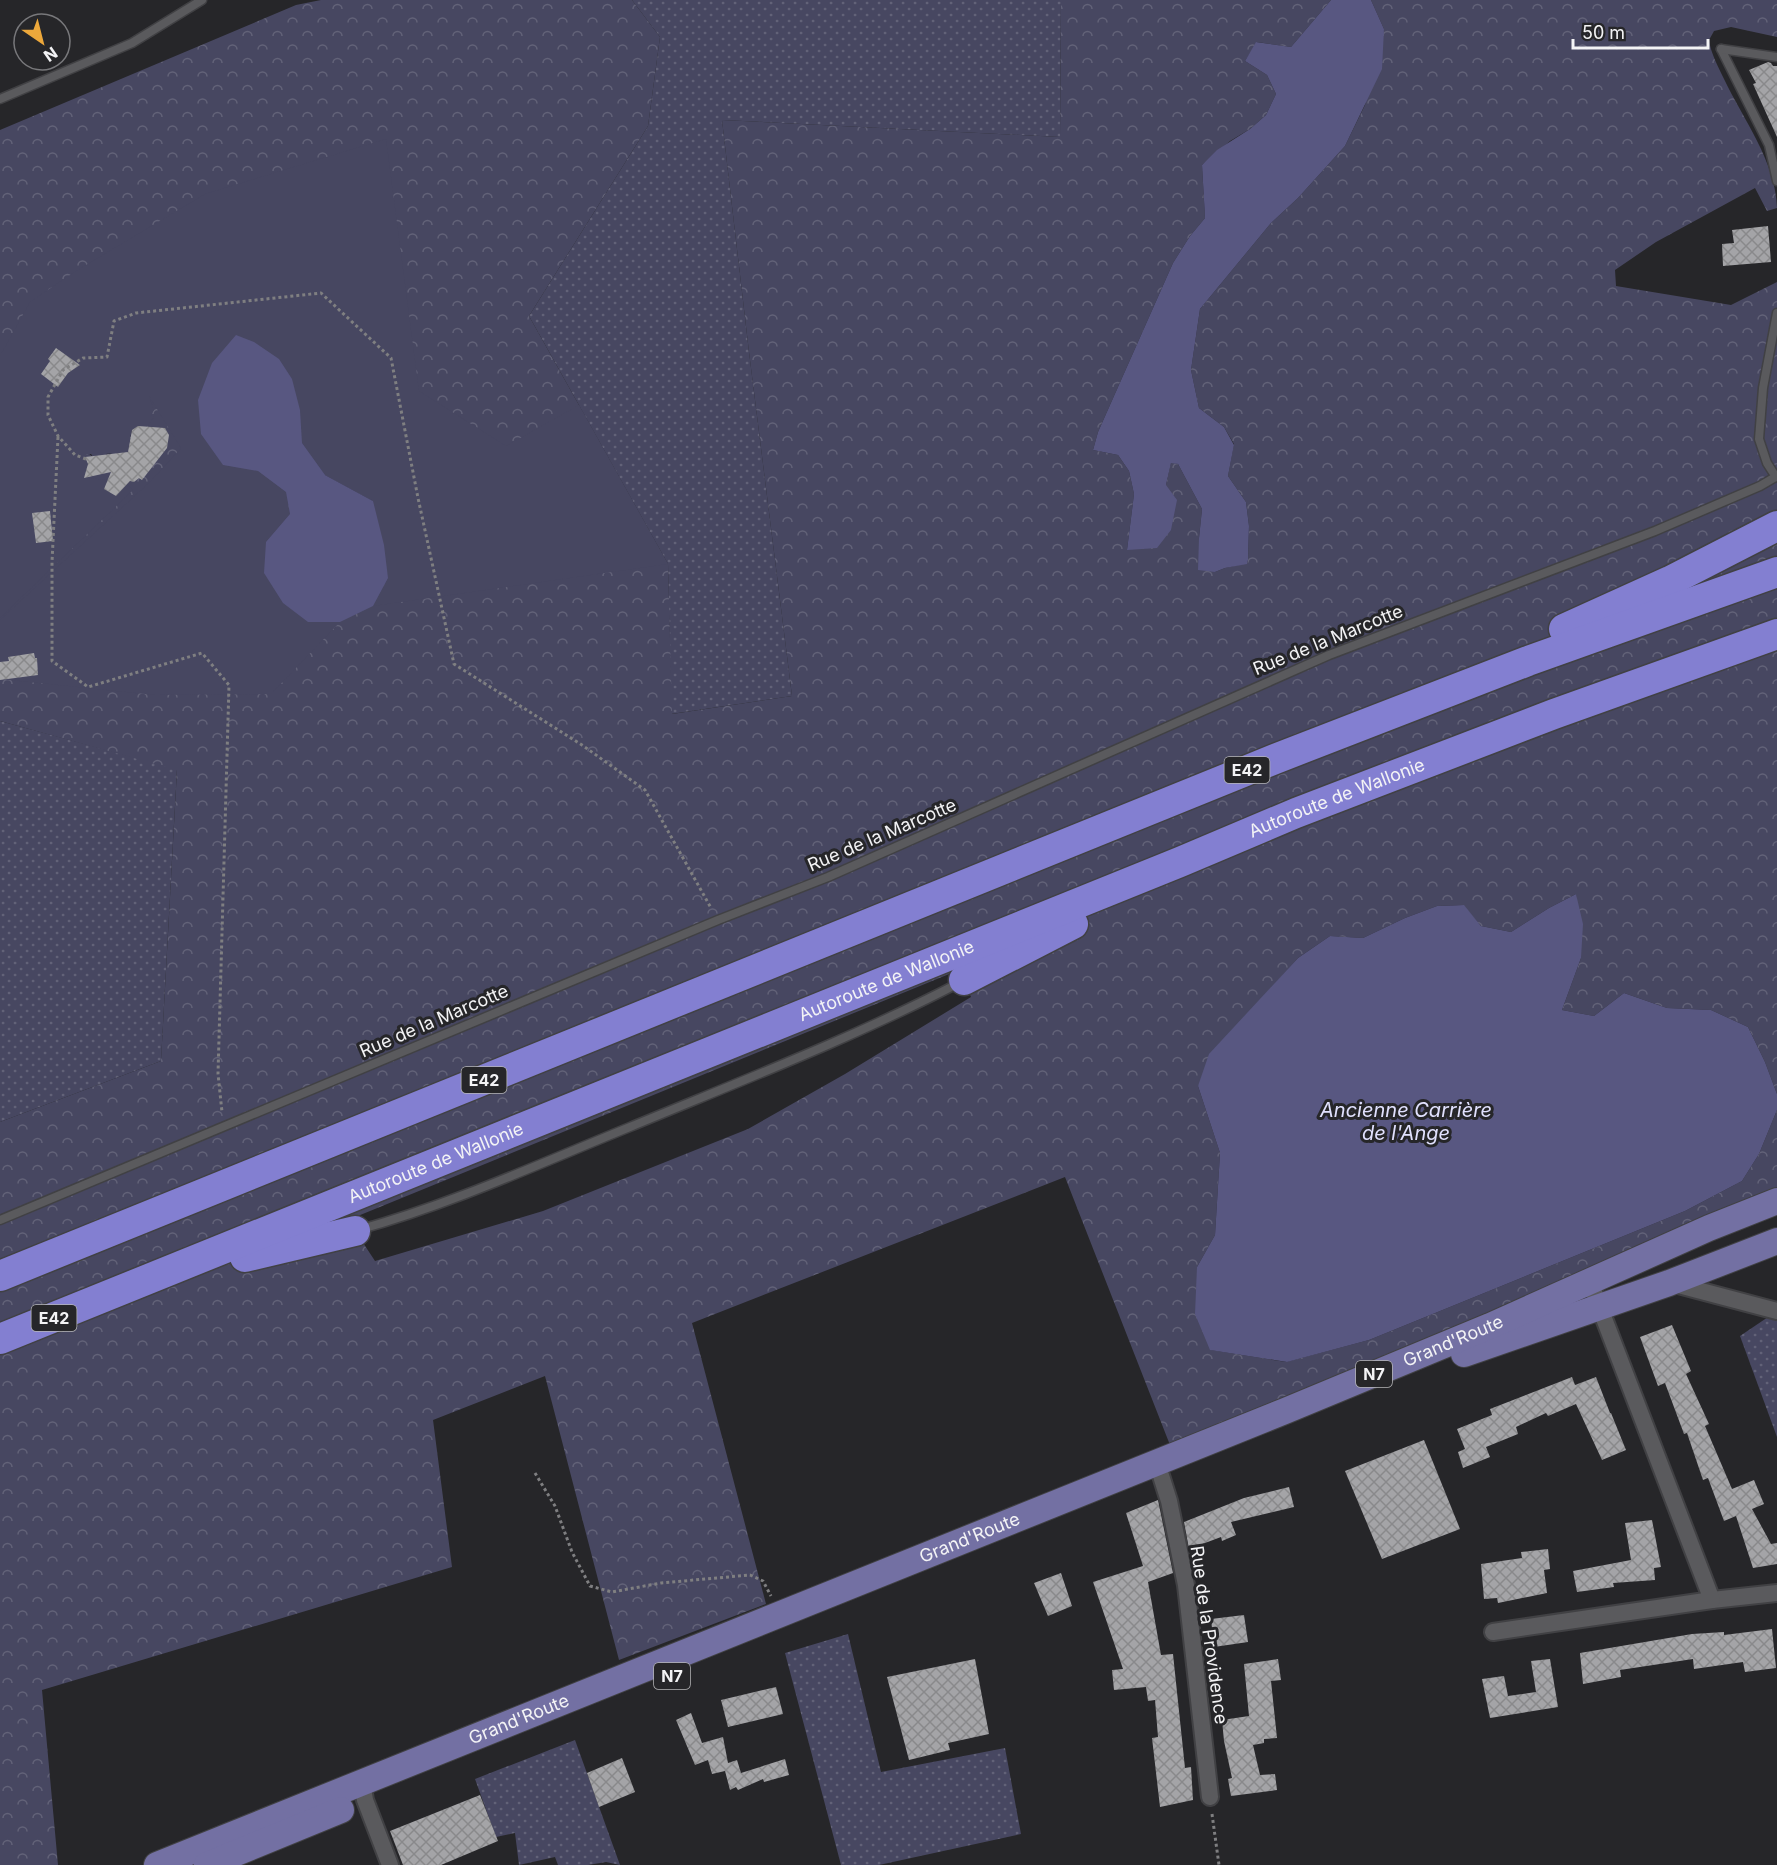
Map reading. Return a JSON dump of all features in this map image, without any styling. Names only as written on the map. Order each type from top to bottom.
[{"type":"highway","points":[[1528,661],[1562,630],[1670,581],[1777,526]]},
{"type":"highway","name":"E42","points":[[0,1276],[1275,759],[1528,661],[1777,572]]},
{"type":"highway","name":"Autoroute de Wallonie","points":[[0,1339],[1296,813],[1543,718],[1777,634]]},
{"type":"highway","points":[[964,980],[1102,909],[1179,862]]},
{"type":"highway","points":[[107,1297],[253,1255],[355,1231]]},
{"type":"main road","name":"Grand'Route","points":[[157,1865],[364,1792],[1159,1471],[1709,1228],[1777,1201]]},
{"type":"main road","name":"Grand'Route","points":[[207,1865],[364,1792],[779,1615],[1422,1370],[1777,1241]]},
{"type":"street","points":[[1590,1282],[1712,1600]]},
{"type":"street","points":[[1669,1282],[1777,1311]]},
{"type":"street","name":"Rue de la Providence","points":[[1159,1471],[1169,1502],[1186,1585],[1210,1797]]},
{"type":"street","points":[[1493,1632],[1712,1600],[1777,1593]]},
{"type":"street","points":[[364,1792],[390,1865]]},
{"type":"lane","points":[[0,99],[132,43],[202,0]]},
{"type":"lane","points":[[1777,57],[1721,49],[1769,145],[1777,181]]},
{"type":"lane","points":[[1777,313],[1763,388],[1759,439],[1767,463],[1777,477]]},
{"type":"lane","name":"Rue de la Marcotte","points":[[0,1220],[718,920],[828,877],[1329,655],[1655,531],[1777,477]]},
{"type":"lane","points":[[355,1231],[398,1219],[488,1185],[845,1039],[904,1012],[964,980]]},
{"type":"path","points":[[86,459],[75,455],[58,436],[48,415],[48,397],[63,370],[83,358],[107,357],[114,321],[136,313],[321,293],[391,358],[454,664],[582,745],[645,790],[718,920]]},
{"type":"path","points":[[58,436],[52,562],[52,662],[88,687],[202,653],[229,685],[218,1074],[224,1126]]},
{"type":"path","points":[[535,1473],[555,1506],[572,1552],[590,1586],[612,1592],[661,1583],[750,1575],[763,1581],[779,1615]]},
{"type":"path","points":[[1210,1797],[1219,1865]]},
{"type":"green space","points":[[321,0],[632,0],[660,37],[648,126],[529,316],[668,564],[672,714],[792,696],[722,120],[1060,137],[1061,0],[1331,0],[1291,47],[1257,42],[1245,61],[1267,75],[1276,94],[1266,115],[1202,165],[1205,218],[1173,263],[1098,432],[1093,450],[1118,455],[1129,471],[1134,494],[1127,550],[1166,485],[1171,462],[1178,464],[1202,509],[1199,538],[1215,572],[1247,563],[1249,526],[1246,502],[1228,476],[1234,444],[1224,427],[1199,408],[1191,370],[1200,309],[1271,223],[1298,198],[1345,146],[1365,105],[1384,29],[1371,0],[1777,0],[1777,37],[1731,27],[1714,31],[1709,40],[1717,65],[1765,158],[1771,174],[1777,208],[1767,211],[1755,188],[1656,242],[1615,270],[1616,286],[1731,305],[1777,282],[1777,1094],[1748,1027],[1711,1010],[1667,1008],[1624,993],[1594,1016],[1562,1010],[1581,958],[1576,894],[1511,932],[1481,926],[1463,905],[1437,906],[1363,938],[1330,936],[1298,958],[1261,999],[1198,1086],[1220,1153],[1215,1235],[1197,1267],[1211,1350],[1286,1362],[1369,1340],[1685,1211],[1742,1181],[1759,1154],[1777,1110],[1777,1197],[1170,1445],[1065,1177],[692,1323],[766,1604],[619,1660],[545,1376],[433,1420],[452,1567],[42,1690],[58,1865],[0,1865],[0,1122],[161,1061],[177,770],[0,721],[0,130],[296,5]],"holes":[[[151,413],[146,427],[139,426],[132,430],[130,438],[134,444],[112,453],[93,457],[88,453]],[[325,475],[373,501],[286,492]],[[959,970],[971,997],[845,1074],[748,1129],[543,1211],[375,1261],[348,1220]]]},
{"type":"green space","points":[[632,0],[1061,0],[1060,137],[722,120],[792,696],[671,714],[668,564],[529,316],[648,126],[660,37]]},
{"type":"green space","points":[[386,139],[419,391],[506,446],[579,405],[668,564],[373,606],[388,578],[373,501],[325,475],[302,443],[300,410],[223,465],[258,471],[286,492],[290,514],[266,542],[308,622],[340,622],[271,694],[155,695],[0,679],[0,620],[152,480],[181,448],[149,396],[154,410],[151,415],[154,417],[146,428],[139,426],[132,430],[130,438],[132,441],[128,454],[113,456],[112,453],[93,457],[91,454],[86,454],[89,463],[85,478],[124,481],[133,490],[0,618],[0,356],[30,302],[76,271],[205,194]]},
{"type":"green space","points":[[0,721],[177,769],[161,1061],[0,1122]]},
{"type":"green space","points":[[1777,1311],[1777,1437],[1740,1336]]},
{"type":"green space","points":[[848,1634],[881,1772],[1005,1748],[1021,1834],[879,1865],[841,1865],[785,1653]]},
{"type":"green space","points":[[575,1740],[620,1865],[606,1862],[588,1865],[558,1865],[555,1857],[519,1865],[515,1833],[496,1837],[475,1779]]},
{"type":"water","points":[[1331,0],[1371,0],[1384,29],[1382,69],[1345,146],[1298,198],[1271,223],[1200,309],[1191,370],[1199,408],[1224,427],[1234,445],[1228,476],[1246,502],[1249,526],[1247,564],[1215,572],[1198,570],[1202,509],[1178,464],[1171,463],[1166,485],[1177,500],[1171,530],[1157,548],[1127,550],[1134,494],[1129,471],[1118,455],[1093,450],[1098,432],[1173,263],[1205,218],[1202,165],[1217,150],[1250,129],[1266,115],[1276,94],[1267,75],[1245,61],[1256,42],[1291,47]]},
{"type":"water","points":[[236,335],[254,342],[279,359],[292,379],[300,410],[302,443],[325,475],[373,501],[384,545],[388,578],[373,606],[340,622],[308,622],[283,603],[264,573],[266,542],[290,514],[286,492],[258,471],[223,465],[201,434],[198,400],[212,363]]},
{"type":"water","name":"Ancienne Carrière de l'Ange","points":[[1576,894],[1583,924],[1581,958],[1562,1010],[1594,1016],[1624,993],[1667,1008],[1711,1010],[1748,1027],[1777,1094],[1777,1110],[1759,1154],[1742,1181],[1685,1211],[1369,1340],[1287,1362],[1210,1350],[1195,1314],[1197,1267],[1215,1235],[1220,1153],[1198,1086],[1209,1054],[1298,958],[1330,936],[1363,938],[1437,906],[1464,905],[1481,926],[1511,932]]},
{"type":"building","points":[[1768,62],[1777,66],[1777,137],[1749,70]]},
{"type":"building","points":[[1768,226],[1771,262],[1723,266],[1722,244],[1734,243],[1732,230]]},
{"type":"building","points":[[56,348],[80,365],[68,373],[58,387],[41,374]]},
{"type":"building","points":[[138,426],[165,428],[169,435],[167,448],[142,480],[139,478],[134,482],[130,481],[116,496],[104,489],[111,472],[84,478],[88,464],[85,457],[128,452],[132,430]]},
{"type":"building","points":[[50,511],[53,541],[36,543],[32,513]]},
{"type":"building","points":[[34,653],[37,658],[38,675],[0,680],[0,662],[9,661],[8,657]]},
{"type":"building","points":[[1672,1325],[1691,1371],[1686,1374],[1709,1424],[1705,1426],[1732,1489],[1754,1480],[1764,1504],[1752,1509],[1771,1544],[1777,1543],[1777,1564],[1753,1568],[1736,1516],[1724,1521],[1708,1478],[1703,1480],[1687,1433],[1684,1434],[1665,1383],[1658,1386],[1640,1337]]},
{"type":"building","points":[[1572,1377],[1575,1385],[1596,1377],[1626,1450],[1602,1460],[1576,1404],[1548,1416],[1546,1413],[1516,1427],[1518,1434],[1486,1447],[1490,1457],[1463,1468],[1458,1452],[1465,1449],[1457,1429],[1492,1415],[1490,1409]]},
{"type":"building","points":[[1424,1440],[1460,1529],[1382,1559],[1345,1471]]},
{"type":"building","points":[[1289,1487],[1294,1507],[1231,1522],[1236,1535],[1222,1541],[1221,1537],[1189,1549],[1184,1522],[1244,1498]]},
{"type":"building","points":[[1158,1500],[1173,1573],[1148,1582],[1161,1655],[1173,1654],[1185,1768],[1191,1767],[1193,1800],[1160,1807],[1152,1738],[1158,1737],[1155,1700],[1148,1701],[1146,1687],[1114,1690],[1112,1670],[1123,1669],[1093,1582],[1143,1566],[1126,1513]]},
{"type":"building","points":[[1652,1520],[1661,1567],[1654,1568],[1655,1580],[1613,1583],[1614,1587],[1577,1592],[1573,1571],[1631,1560],[1625,1523]]},
{"type":"building","points":[[1548,1549],[1550,1569],[1544,1570],[1547,1593],[1498,1603],[1497,1598],[1484,1599],[1481,1564],[1522,1558],[1521,1552]]},
{"type":"building","points":[[1061,1573],[1072,1606],[1048,1616],[1034,1583]]},
{"type":"building","points":[[1244,1615],[1248,1642],[1214,1647],[1211,1619]]},
{"type":"building","points":[[1772,1629],[1776,1668],[1745,1672],[1743,1662],[1694,1669],[1693,1659],[1620,1670],[1621,1677],[1583,1684],[1580,1653],[1692,1634],[1724,1632],[1724,1635]]},
{"type":"building","points":[[975,1659],[989,1734],[948,1743],[950,1750],[909,1760],[887,1677]]},
{"type":"building","points":[[1278,1659],[1281,1680],[1271,1681],[1277,1738],[1264,1739],[1264,1743],[1253,1745],[1260,1775],[1275,1774],[1277,1790],[1231,1796],[1228,1779],[1232,1778],[1222,1720],[1249,1716],[1244,1664]]},
{"type":"building","points":[[1550,1659],[1558,1707],[1490,1718],[1482,1679],[1504,1676],[1508,1696],[1536,1692],[1531,1661]]},
{"type":"building","points":[[776,1687],[783,1714],[728,1727],[721,1700]]},
{"type":"building","points":[[691,1713],[702,1743],[723,1737],[728,1763],[737,1760],[741,1773],[785,1759],[789,1775],[764,1782],[763,1779],[738,1790],[736,1787],[730,1790],[725,1771],[712,1774],[708,1760],[695,1765],[676,1720]]},
{"type":"building","points":[[622,1758],[635,1792],[599,1807],[587,1773]]},
{"type":"building","points":[[480,1795],[498,1841],[441,1865],[403,1865],[390,1831]]}]
